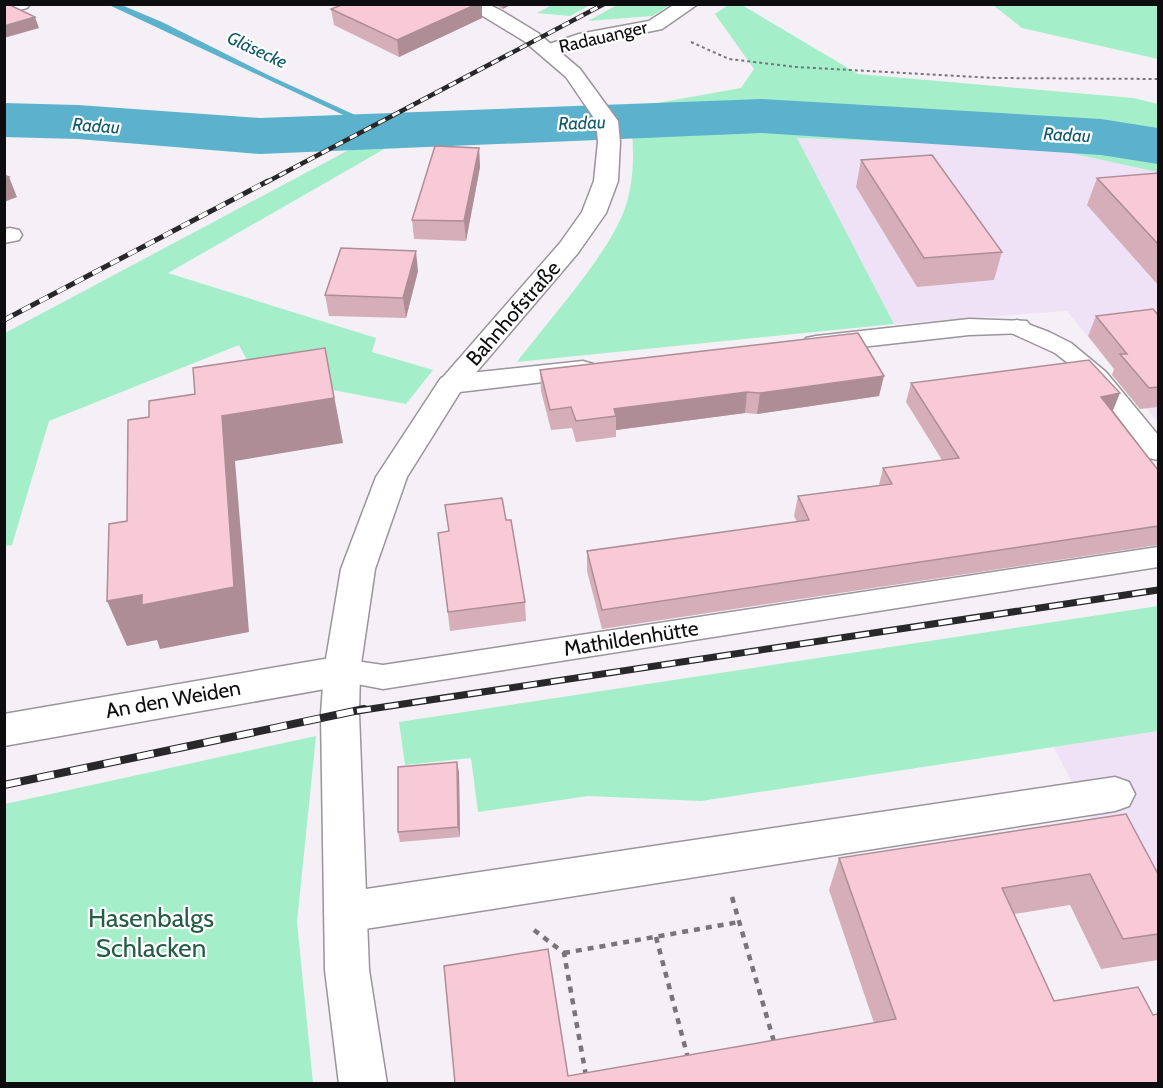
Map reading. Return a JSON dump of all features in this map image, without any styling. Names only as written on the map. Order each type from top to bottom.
[{"type":"street","points":[[4,9],[21,4]]},
{"type":"street","name":"Bahnhofstraße","points":[[342,671],[358,569],[392,477],[451,384],[570,249],[594,213],[606,180],[609,142],[607,121],[573,73],[522,31],[472,4]]},
{"type":"street","name":"Radauanger","points":[[547,51],[579,40],[655,25],[689,4]]},
{"type":"street","points":[[791,347],[969,327],[1017,327]]},
{"type":"street","points":[[451,384],[614,366]]},
{"type":"street","points":[[342,671],[340,714],[347,970],[363,1083]]},
{"type":"street","name":"An den Weiden","points":[[4,730],[342,671]]},
{"type":"street","points":[[346,912],[1115,794]]},
{"type":"lane","points":[[1017,327],[1045,336],[1099,376],[1158,452]]},
{"type":"lane","name":"Mathildenhütte","points":[[342,671],[383,677],[1158,557]]},
{"type":"path","points":[[655,25],[729,59],[785,66],[996,78],[1158,79]]},
{"type":"path","points":[[720,855],[775,1047],[786,1045]]},
{"type":"path","points":[[483,891],[564,953],[586,1082]]},
{"type":"path","points":[[564,953],[739,921]]},
{"type":"path","points":[[656,937],[690,1063]]},
{"type":"shaded area","points":[[796,138],[1042,147],[1158,172],[1158,422],[1067,311],[894,324]]},
{"type":"shaded area","points":[[1158,731],[1158,947],[1053,746]]},
{"type":"green space","points":[[552,5],[590,5],[570,16],[537,13]]},
{"type":"green space","points":[[617,5],[670,5],[652,16],[588,21]]},
{"type":"green space","points":[[728,5],[742,5],[858,74],[1133,98],[1158,104],[1158,172],[1042,147],[797,138],[894,324],[517,362],[592,266],[617,226],[625,208],[631,184],[633,146],[629,108],[741,88],[754,69],[715,14]]},
{"type":"green space","points":[[993,5],[1158,5],[1158,59],[1022,28]]},
{"type":"green space","points":[[407,136],[168,273],[376,338],[372,352],[433,370],[406,404],[255,375],[239,345],[49,421],[12,545],[5,546],[5,333],[373,137]]},
{"type":"green space","points":[[1158,606],[1158,731],[701,801],[588,796],[478,812],[471,758],[405,765],[399,722]]},
{"type":"green space","name":"Hasenbalgs Schlacken","points":[[316,736],[297,922],[313,1083],[5,1083],[5,804]]},
{"type":"building","points":[[4,4],[8,4],[35,17],[4,26]]},
{"type":"building","points":[[344,4],[477,4],[397,40],[331,9]]},
{"type":"building","points":[[435,146],[479,148],[464,221],[412,220]]},
{"type":"building","points":[[932,155],[1002,252],[924,258],[861,160]]},
{"type":"building","points":[[1158,173],[1158,244],[1097,178]]},
{"type":"building","points":[[341,248],[416,251],[403,298],[325,295]]},
{"type":"building","points":[[1153,309],[1158,315],[1158,387],[1149,388],[1120,354],[1127,354],[1096,316]]},
{"type":"building","points":[[858,333],[884,376],[760,393],[747,392],[614,409],[616,416],[576,421],[571,407],[550,410],[540,370]]},
{"type":"building","points":[[325,348],[334,398],[222,416],[234,587],[142,605],[142,595],[107,601],[109,524],[127,521],[128,420],[149,417],[149,401],[195,394],[193,368]]},
{"type":"building","points":[[1089,360],[1120,393],[1101,397],[1158,470],[1158,526],[602,610],[587,551],[809,520],[798,496],[892,484],[883,468],[959,458],[911,383]]},
{"type":"building","points":[[502,498],[506,520],[511,520],[525,602],[448,612],[438,533],[449,531],[445,505]]},
{"type":"building","points":[[457,762],[458,827],[398,832],[398,767]]},
{"type":"building","points":[[1126,814],[1158,874],[1158,934],[1123,939],[1090,874],[1002,888],[1054,1001],[1138,987],[1153,1015],[1158,1014],[1158,1083],[455,1083],[444,966],[548,949],[568,1076],[896,1019],[839,858]]},
{"type":"waterway","name":"Gläsecke","points":[[111,4],[159,24],[265,77],[387,132]]},
{"type":"waterway","name":"Radau","points":[[4,120],[78,122],[260,136],[762,116],[1101,137],[1158,146]]},
{"type":"railway","points":[[265,183],[604,4]]},
{"type":"railway","points":[[4,320],[268,181]]},
{"type":"railway","points":[[357,711],[1158,590]]},
{"type":"railway","points":[[4,785],[364,709]]}]
